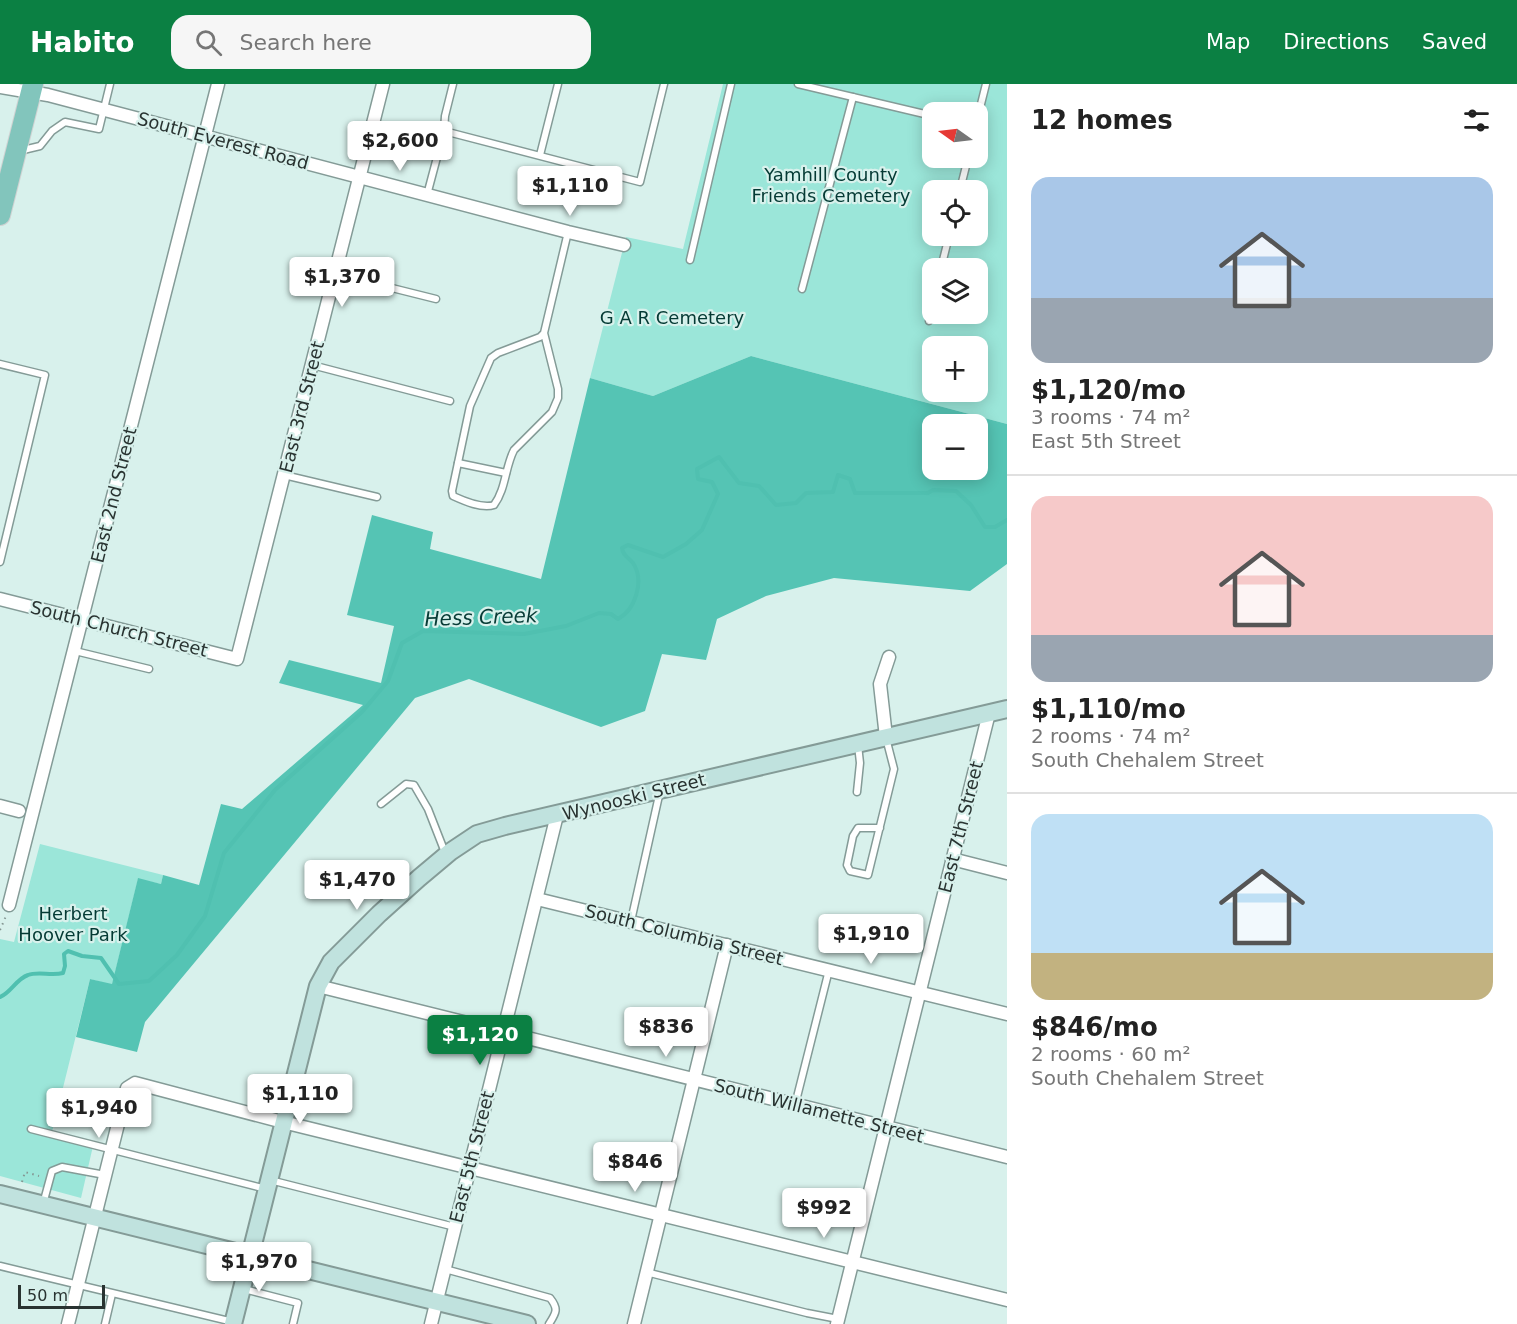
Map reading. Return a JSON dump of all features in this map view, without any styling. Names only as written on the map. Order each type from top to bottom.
[{"type":"main road","points":[[0,215],[32,88]]},
{"type":"main road","name":"Wynooski Street","points":[[234,1323],[318,986],[331,962],[357,935],[446,855],[477,834],[506,826],[1007,709]]},
{"type":"main road","points":[[0,1194],[251,1254],[527,1324]]},
{"type":"street","name":"East 2nd Street","points":[[9,905],[218,84]]},
{"type":"street","name":"East 3rd Street","points":[[237,659],[383,84]]},
{"type":"street","name":"South Everest Road","points":[[0,87],[32,88],[205,137],[624,245]]},
{"type":"street","name":"South Church Street","points":[[0,599],[237,659]]},
{"type":"street","points":[[886,737],[880,684],[889,657]]},
{"type":"street","name":"East 7th Street","points":[[837,1322],[989,713]]},
{"type":"street","points":[[0,806],[19,811]]},
{"type":"street","name":"East 5th Street","points":[[431,1324],[557,815]]},
{"type":"street","points":[[952,860],[1007,873]]},
{"type":"street","name":"South Columbia Street","points":[[537,899],[1007,1014]]},
{"type":"street","points":[[633,1324],[727,945]]},
{"type":"street","name":"South Willamette Street","points":[[318,986],[1007,1157]]},
{"type":"street","points":[[68,1324],[127,1088],[135,1083],[283,1122],[1007,1300]]},
{"type":"lane","points":[[16,152],[40,146],[52,131],[65,122],[99,129],[110,84]]},
{"type":"lane","points":[[427,195],[444,131],[445,116],[453,84]]},
{"type":"lane","points":[[540,155],[558,84]]},
{"type":"lane","points":[[444,131],[640,182],[664,84]]},
{"type":"lane","points":[[690,261],[731,84]]},
{"type":"lane","points":[[798,84],[922,113]]},
{"type":"lane","points":[[982,102],[986,84]]},
{"type":"lane","points":[[802,289],[853,97]]},
{"type":"lane","points":[[544,333],[540,337],[498,353],[491,358],[470,406],[452,490],[453,496],[490,507],[494,505],[498,501],[514,450],[556,406],[558,389],[544,333],[568,232]]},
{"type":"lane","points":[[336,273],[436,299]]},
{"type":"lane","points":[[0,364],[45,375],[0,562]]},
{"type":"lane","points":[[312,366],[450,400]]},
{"type":"lane","points":[[458,463],[506,473]]},
{"type":"lane","points":[[284,475],[377,497]]},
{"type":"lane","points":[[75,651],[149,669]]},
{"type":"lane","points":[[880,828],[858,828],[853,836],[847,865],[850,871],[868,875],[880,828],[894,769],[886,737]]},
{"type":"lane","points":[[857,792],[860,763],[858,744]]},
{"type":"lane","points":[[381,804],[406,784],[414,785],[428,809],[446,855]]},
{"type":"lane","points":[[631,922],[661,789]]},
{"type":"lane","points":[[795,1105],[829,970]]},
{"type":"lane","points":[[31,1129],[455,1227]]},
{"type":"lane","points":[[43,1204],[52,1172],[62,1167],[105,1175]]},
{"type":"lane","points":[[0,1266],[234,1323]]},
{"type":"lane","points":[[444,1269],[550,1298],[556,1305],[557,1312],[549,1324]]},
{"type":"lane","points":[[646,1272],[837,1322]]},
{"type":"lane","points":[[242,1288],[298,1303],[293,1324]]},
{"type":"lane","points":[[105,1324],[112,1294]]},
{"type":"path","points":[[0,930],[5,922],[9,905]]},
{"type":"path","points":[[22,1182],[25,1172],[39,1176]]},
{"type":"green space","points":[[723,84],[1007,84],[1007,424],[988,419],[988,414],[969,414],[924,402],[988,402],[988,336],[922,336],[922,401],[751,356],[653,396],[590,378],[626,237],[683,249]]},
{"type":"green space","points":[[751,356],[969,414],[922,414],[922,480],[988,480],[988,419],[1007,424],[1007,564],[970,591],[834,578],[766,596],[717,619],[706,660],[662,654],[645,711],[601,727],[469,679],[415,698],[145,1022],[137,1052],[76,1037],[90,979],[112,984],[138,878],[161,884],[163,875],[199,885],[221,804],[242,809],[363,705],[279,683],[289,660],[381,683],[394,626],[347,615],[372,515],[433,532],[430,549],[541,579],[590,378],[653,396]]},
{"type":"green space","name":"Herbert Hoover Park","points":[[40,844],[163,875],[161,884],[138,879],[112,985],[90,979],[51,1136],[93,1146],[81,1198],[0,1176],[0,939],[14,942]]},
{"type":"waterway","name":"Hess Creek","points":[[0,997],[28,975],[63,973],[64,954],[68,951],[82,956],[101,958],[119,984],[149,981],[177,955],[205,916],[224,853],[275,790],[362,712],[388,681],[402,643],[423,631],[524,634],[566,626],[599,613],[611,614],[618,619],[629,609],[638,586],[636,570],[622,548],[628,545],[663,557],[686,544],[702,530],[718,494],[712,482],[698,479],[697,469],[719,457],[739,483],[759,486],[776,505],[796,503],[806,493],[833,492],[838,475],[850,479],[855,493],[956,491],[971,505],[985,527],[995,527],[1007,520]]},
{"type":"park label","name":"Yamhill County Friends Cemetery","points":[[831,185]]},
{"type":"park label","name":"G A R Cemetery","points":[[672,318]]}]
